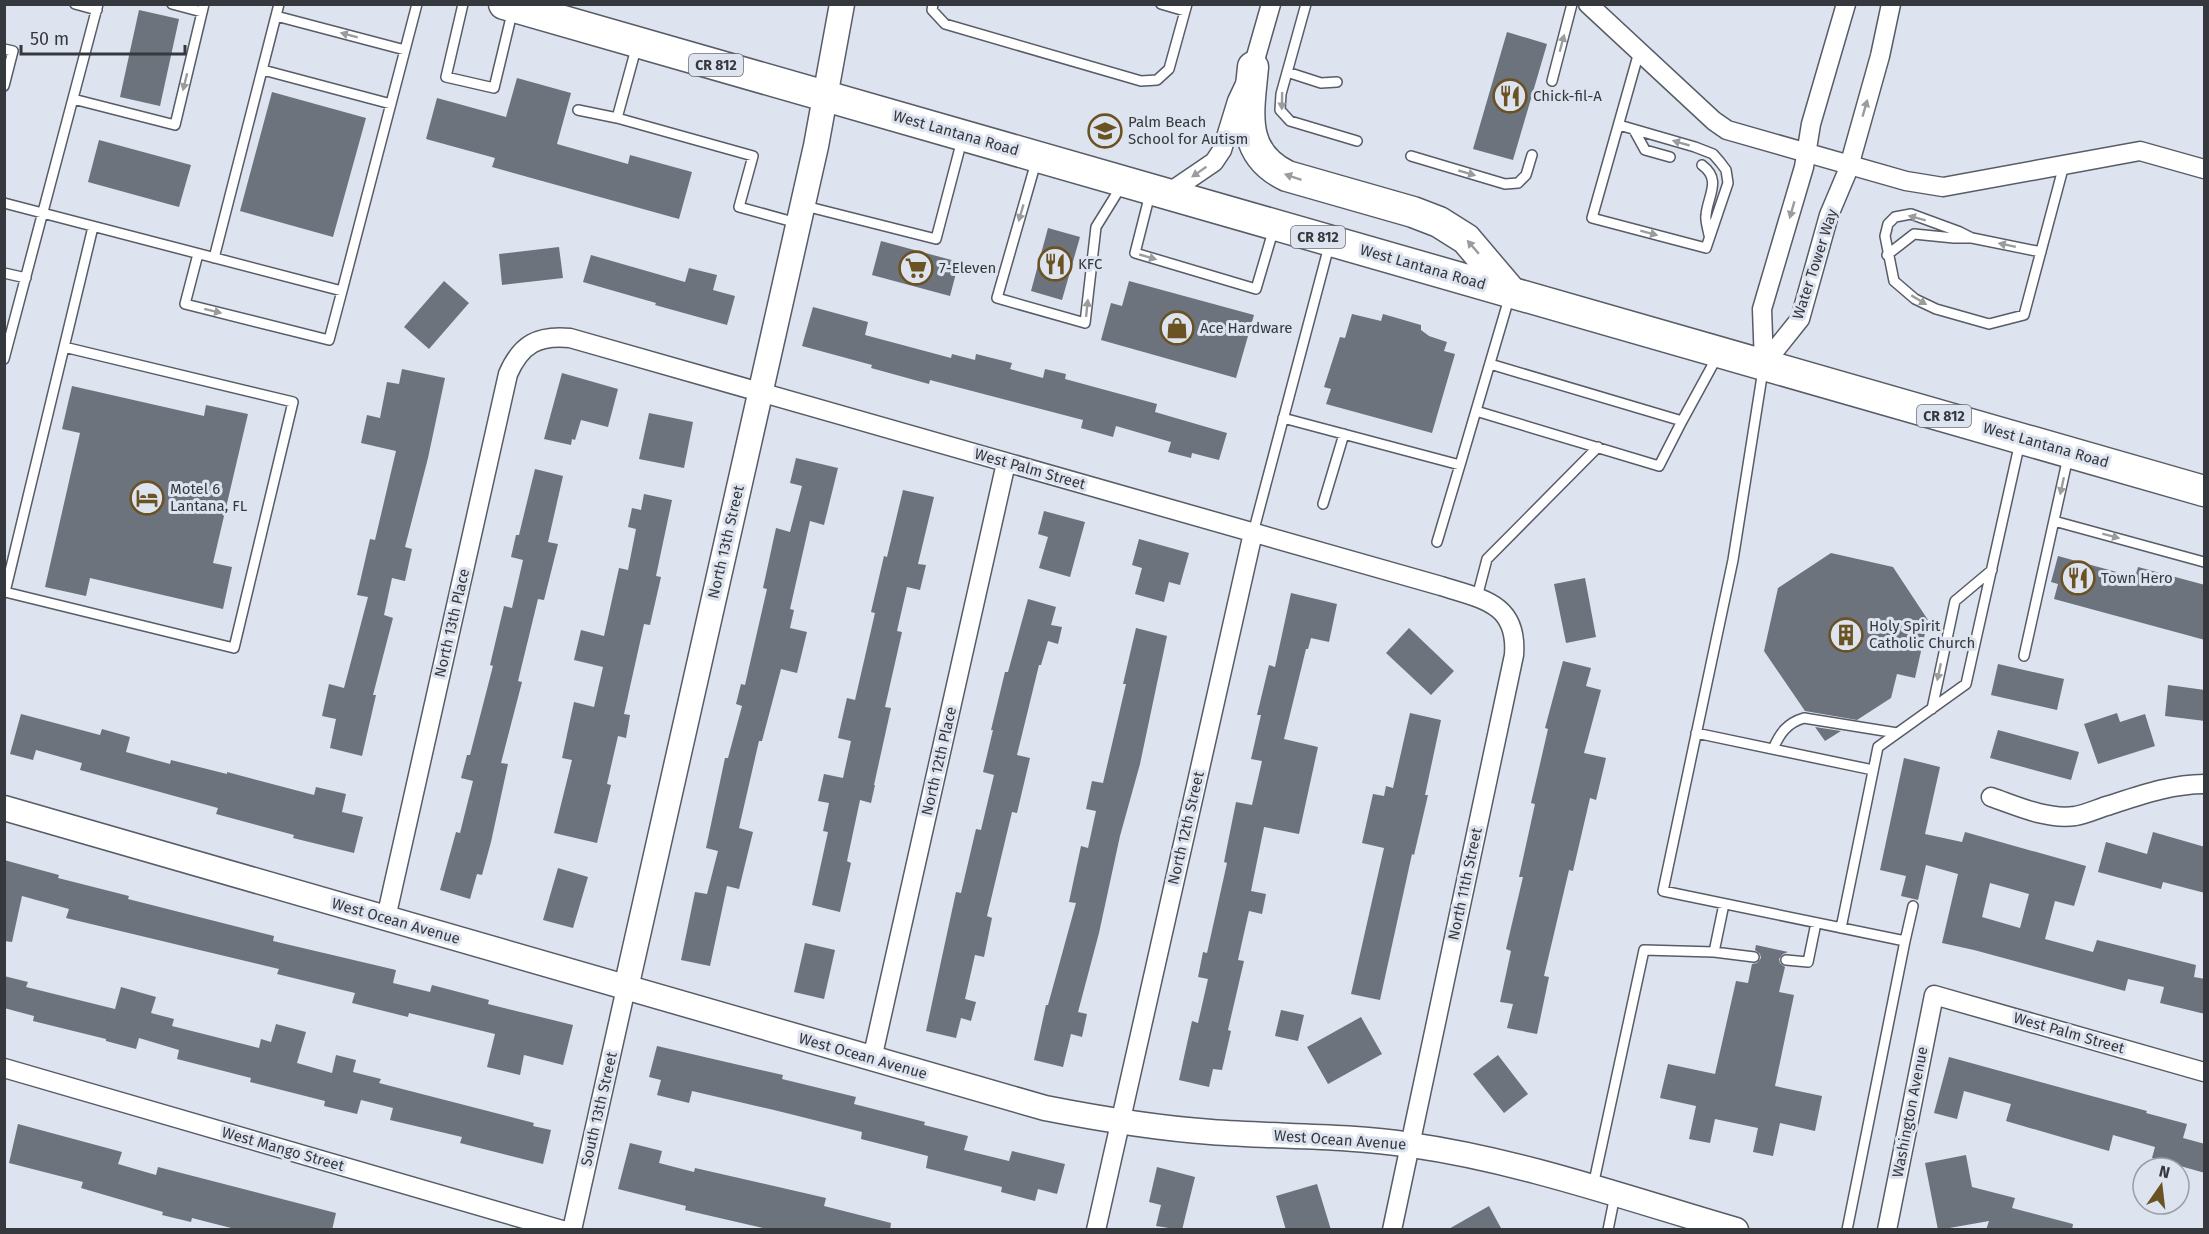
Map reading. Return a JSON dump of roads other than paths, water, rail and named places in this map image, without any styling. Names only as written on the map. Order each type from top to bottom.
[{"type":"main road","name":"West Lantana Road","points":[[509,6],[2205,491]]},
{"type":"main road","points":[[1253,67],[1250,129],[1258,154],[1269,166],[1287,176],[1413,212],[1438,222],[1466,240],[1511,292]]},
{"type":"street","name":"North 13th Street","points":[[626,988],[800,214],[842,4]]},
{"type":"street","points":[[1148,188],[1208,166],[1218,157],[1225,143],[1237,101],[1253,67],[1271,4]]},
{"type":"street","points":[[1588,4],[1714,121],[1727,130],[1906,181],[1942,187],[2140,151],[2205,169]]},
{"type":"street","points":[[1764,364],[1762,309],[1807,154],[1811,124],[1846,4]]},
{"type":"street","name":"Water Tower Way","points":[[1764,364],[1800,319],[1829,215],[1849,165],[1880,56],[1891,4]]},
{"type":"street","name":"West Palm Street","points":[[539,340],[554,337],[570,338],[1477,597],[1490,601],[1502,611],[1511,624]]},
{"type":"street","name":"North 13th Place","points":[[386,918],[508,374],[514,360],[525,348],[539,340]]},
{"type":"street","name":"North 12th Place","points":[[872,1059],[1006,462]]},
{"type":"street","name":"North 12th Street","points":[[1096,1230],[1253,532]]},
{"type":"street","name":"North 11th Street","points":[[1392,1230],[1514,656],[1515,640],[1511,624]]},
{"type":"street","points":[[1991,797],[2038,813],[2076,816],[2156,790],[2190,784],[2205,784]]},
{"type":"street","name":"West Ocean Avenue","points":[[4,808],[1045,1108],[1120,1122],[1213,1133],[1339,1137],[1410,1144],[1525,1168],[1736,1230]]},
{"type":"street","name":"South 13th Street","points":[[572,1230],[626,988]]},
{"type":"street","name":"West Palm Street","points":[[1934,994],[2205,1072]]},
{"type":"street","name":"Washington Avenue","points":[[1887,1230],[1934,994]]},
{"type":"street","name":"West Mango Street","points":[[4,1068],[562,1230]]},
{"type":"lane","points":[[4,359],[98,7],[75,4]]},
{"type":"lane","points":[[73,99],[175,125],[203,8],[172,4]]},
{"type":"lane","points":[[214,258],[279,4]]},
{"type":"lane","points":[[198,254],[185,303],[329,340],[417,4]]},
{"type":"lane","points":[[463,4],[446,77],[494,88],[509,6]]},
{"type":"lane","points":[[933,4],[932,10],[945,24],[1141,81],[1157,80],[1168,69],[1186,8],[1161,4]]},
{"type":"lane","points":[[1306,4],[1281,94],[1280,110],[1290,121],[1357,141]]},
{"type":"lane","points":[[1552,81],[1572,4]]},
{"type":"lane","points":[[276,16],[405,50]]},
{"type":"lane","points":[[617,118],[638,43]]},
{"type":"lane","points":[[4,49],[13,51],[4,86]]},
{"type":"lane","points":[[1619,125],[1713,154],[1726,170],[1728,183],[1706,248],[1592,218],[1639,52]]},
{"type":"lane","points":[[263,70],[391,104]]},
{"type":"lane","points":[[1287,72],[1321,83],[1337,82]]},
{"type":"lane","points":[[578,110],[617,118],[753,156],[739,207],[800,214],[936,239],[963,136]]},
{"type":"lane","points":[[1634,130],[1645,150],[1670,156]]},
{"type":"lane","points":[[1411,156],[1505,184],[1518,183],[1526,175],[1532,155]]},
{"type":"lane","points":[[1037,157],[997,298],[1085,323],[1096,227],[1148,188]]},
{"type":"lane","points":[[1702,165],[1710,171],[1714,180],[1705,218],[1709,237]]},
{"type":"lane","points":[[1972,238],[1911,214],[1895,217],[1888,225],[1885,236],[1894,281],[1915,299],[1936,309],[1989,324],[2024,315],[2064,165]]},
{"type":"lane","points":[[1148,188],[1135,253],[1256,289],[1275,225]]},
{"type":"lane","points":[[4,203],[342,291]]},
{"type":"lane","points":[[64,347],[293,402],[234,648],[5,592],[93,226]]},
{"type":"lane","points":[[1887,255],[1914,234],[1972,238],[2041,252]]},
{"type":"lane","points":[[1253,532],[1330,240]]},
{"type":"lane","points":[[4,273],[26,278]]},
{"type":"lane","points":[[1437,542],[1511,292]]},
{"type":"lane","points":[[1476,411],[1659,466],[1719,352]]},
{"type":"lane","points":[[1490,364],[1682,421]]},
{"type":"lane","points":[[1764,364],[1733,560],[1663,891],[1905,941]]},
{"type":"lane","points":[[1283,418],[1460,465]]},
{"type":"lane","points":[[1323,504],[1344,434]]},
{"type":"lane","points":[[1841,928],[1878,747],[1966,684],[2021,438]]},
{"type":"lane","points":[[1477,597],[1487,559],[1598,447]]},
{"type":"lane","points":[[2024,656],[2070,452]]},
{"type":"lane","points":[[2054,521],[2205,562]]},
{"type":"lane","points":[[1932,709],[1955,601],[1992,570]]},
{"type":"lane","points":[[1773,749],[1780,734],[1792,721],[1804,718],[1897,733]]},
{"type":"lane","points":[[1696,733],[1873,770]]},
{"type":"lane","points":[[1714,952],[1724,904]]},
{"type":"lane","points":[[1847,1230],[1913,906]]},
{"type":"lane","points":[[1786,960],[1808,962],[1816,923]]},
{"type":"lane","points":[[1608,1230],[1604,1191],[1644,950],[1714,952],[1754,957]]},
{"type":"place","name":"Chick-fil-A","points":[[1510,96]]},
{"type":"place","name":"Palm Beach School for Autism","points":[[1105,131]]},
{"type":"place","name":"KFC","points":[[1055,264]]},
{"type":"place","name":"7-Eleven","points":[[916,268]]},
{"type":"place","name":"Ace Hardware","points":[[1177,328]]},
{"type":"place","name":"Motel 6 Lantana, FL","points":[[147,498]]},
{"type":"place","name":"Town Hero","points":[[2078,578]]},
{"type":"place","name":"Holy Spirit Catholic Church","points":[[1846,635]]}]
